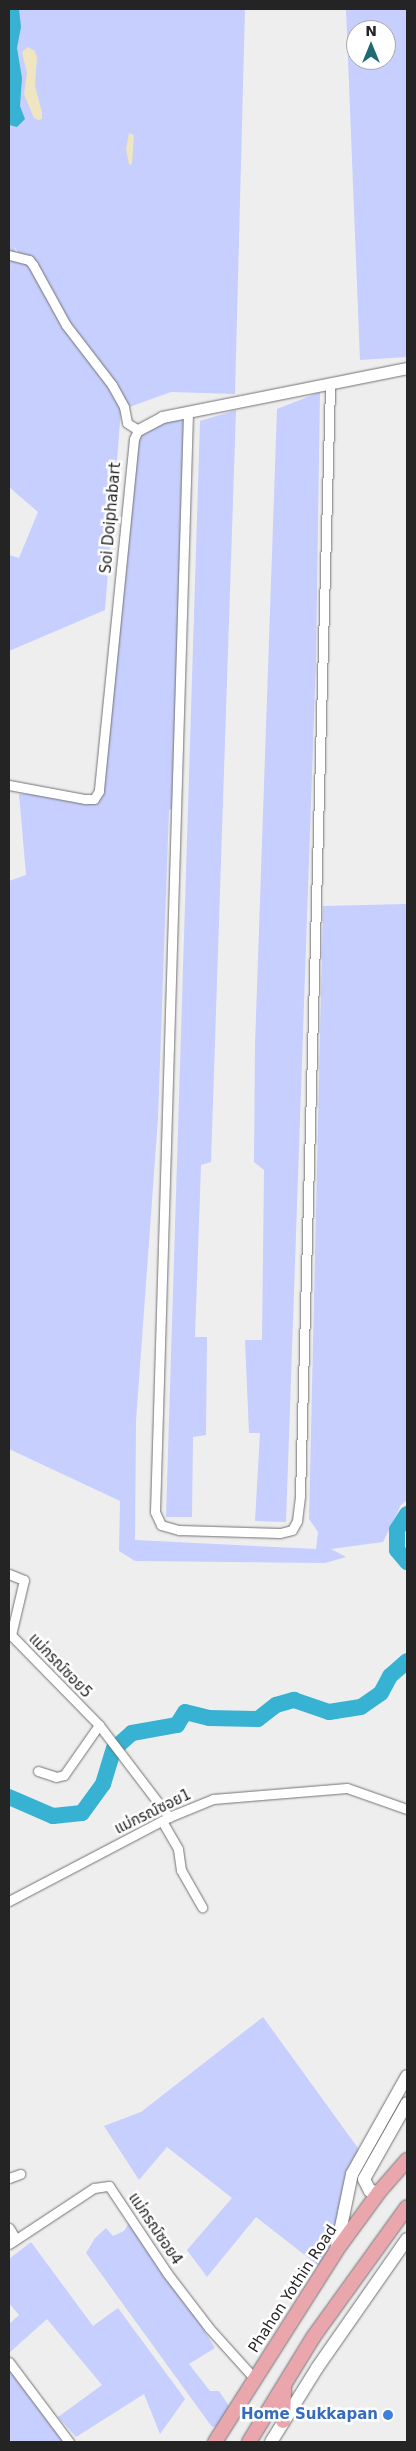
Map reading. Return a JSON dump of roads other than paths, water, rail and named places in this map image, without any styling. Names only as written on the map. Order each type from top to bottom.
[{"type":"main road","points":[[336,2251],[352,2174],[407,2076]]},
{"type":"main road","points":[[379,2192],[370,2191],[364,2179],[407,2103]]},
{"type":"main road","name":"Phahon Yothin Road","points":[[215,2442],[336,2251],[379,2192],[407,2160]]},
{"type":"main road","points":[[249,2442],[347,2287],[407,2207]]},
{"type":"main road","points":[[271,2442],[283,2421],[407,2239]]},
{"type":"main road","points":[[283,2421],[284,2387]]},
{"type":"street","points":[[9,255],[29,260],[33,265],[66,325],[112,385],[124,407],[127,423],[138,430],[150,421],[407,368]]},
{"type":"street","points":[[188,413],[154,1512],[161,1526],[179,1530],[280,1533],[292,1530],[297,1521],[300,1495],[330,384]]},
{"type":"street","name":"Soi Doiphabart","points":[[9,785],[85,798],[94,798],[99,791],[134,440],[138,430]]},
{"type":"street","name":"แม่กรณ์ซอย5","points":[[9,1574],[24,1580],[11,1635],[99,1724]]},
{"type":"street","points":[[38,1771],[56,1777],[64,1775],[99,1724],[124,1755],[165,1819],[178,1849],[182,1870],[202,1907]]},
{"type":"street","name":"แม่กรณ์ซอย1","points":[[9,1901],[165,1819],[213,1799],[347,1788],[407,1809]]},
{"type":"street","points":[[9,2178],[20,2174]]},
{"type":"street","name":"แม่กรณ์ซอย4","points":[[12,2242],[94,2188],[109,2186],[167,2273],[209,2328],[254,2378]]},
{"type":"street","points":[[9,2228],[12,2242]]},
{"type":"street","points":[[9,2362],[69,2442]]},
{"type":"waterway","points":[[407,1514],[397,1530],[397,1550],[407,1562]]},
{"type":"waterway","points":[[9,1797],[53,1816],[82,1813],[103,1784],[114,1749],[132,1733],[177,1725],[185,1712],[209,1718],[258,1719],[276,1705],[294,1700],[329,1712],[361,1707],[381,1693],[390,1676],[407,1661]]},
{"type":"place","name":"Home Sukkapan","points":[[388,2415]]}]
